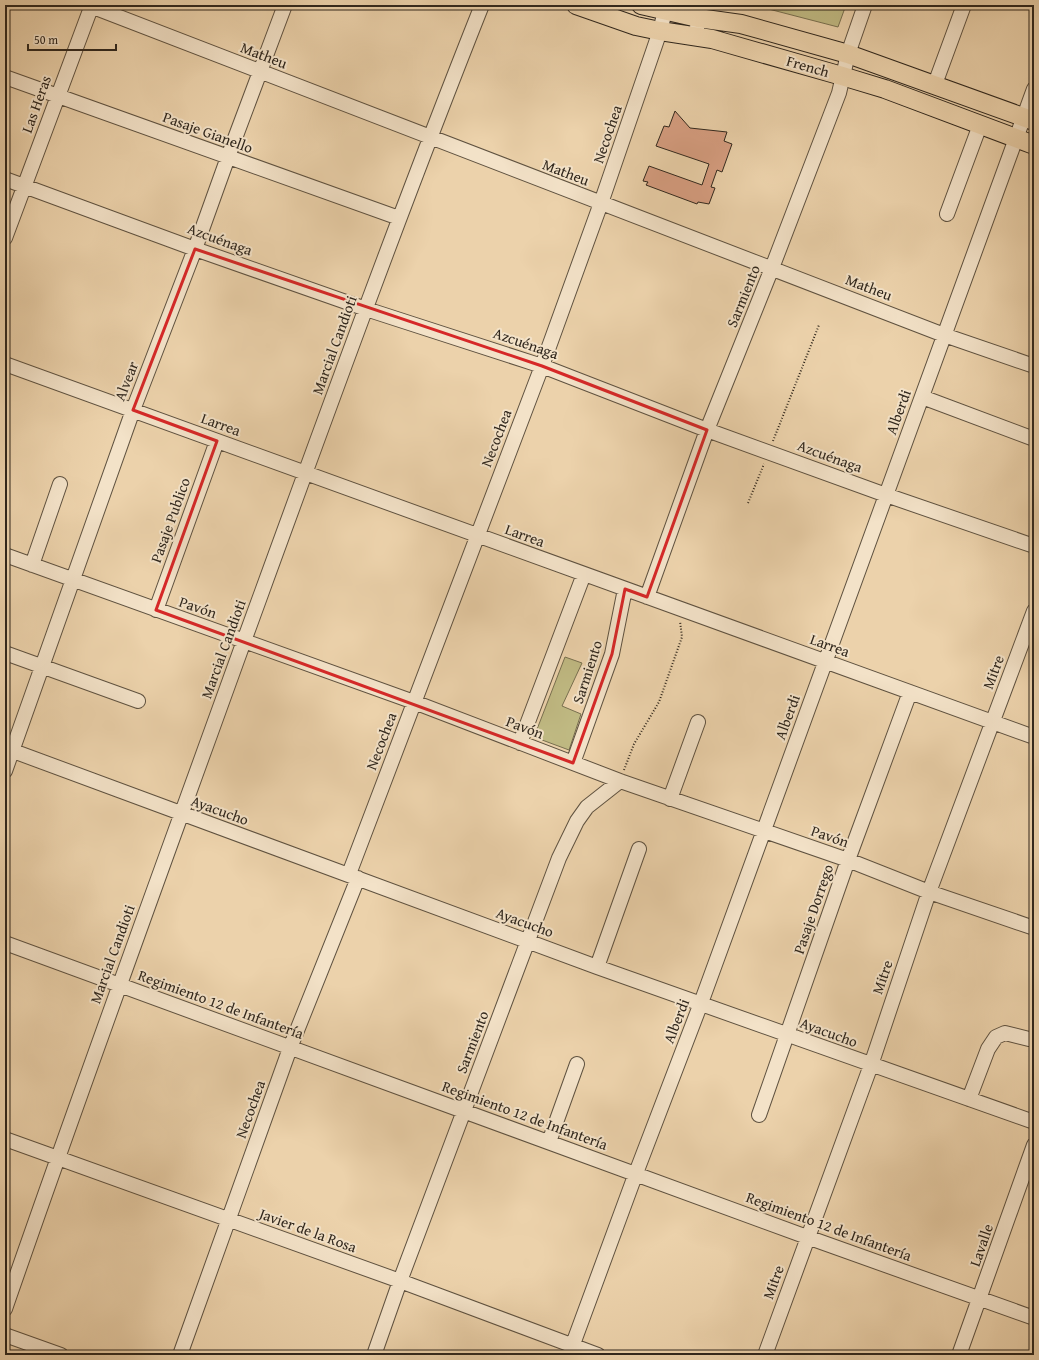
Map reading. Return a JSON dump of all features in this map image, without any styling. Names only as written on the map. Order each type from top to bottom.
[{"type":"main road","name":"French","points":[[576,5],[619,21],[660,32],[697,36],[885,89],[1034,145]]},
{"type":"main road","name":"French","points":[[641,5],[665,11],[699,11],[715,19],[741,24],[848,54],[1029,119]]},
{"type":"street","name":"Matheu","points":[[90,5],[259,72],[430,136],[944,335],[1033,363]]},
{"type":"street","name":"Las Heras","points":[[5,238],[90,5]]},
{"type":"street","name":"Alvear","points":[[5,771],[9,750],[43,666],[133,410],[285,5]]},
{"type":"street","name":"Marcial Candioti","points":[[5,1309],[119,985],[305,473],[430,136],[482,5]]},
{"type":"street","name":"Sarmiento","points":[[647,597],[708,430],[839,93],[848,54],[865,5]]},
{"type":"street","points":[[935,84],[964,5]]},
{"type":"street","name":"Necochea","points":[[180,1355],[290,1048],[354,876],[414,702],[542,366],[601,203],[660,32],[665,11]]},
{"type":"street","points":[[697,36],[699,11]]},
{"type":"street","name":"Pasaje Gianello","points":[[5,77],[399,218]]},
{"type":"street","name":"Alberdi","points":[[570,1350],[701,1003],[1015,138],[1029,119],[1034,89]]},
{"type":"street","points":[[947,214],[980,125]]},
{"type":"street","name":"Azcuénaga","points":[[5,179],[366,309],[542,366],[708,430],[1034,546]]},
{"type":"street","name":"Larrea","points":[[5,364],[1034,737]]},
{"type":"street","points":[[922,397],[1034,439]]},
{"type":"street","name":"Pasaje Publico","points":[[156,610],[217,441]]},
{"type":"street","points":[[32,565],[60,484]]},
{"type":"street","name":"Pavón","points":[[5,555],[414,702],[620,781],[848,860],[929,892],[1034,928]]},
{"type":"street","points":[[520,743],[584,574]]},
{"type":"street","name":"Sarmiento","points":[[573,763],[612,654],[625,589]]},
{"type":"street","name":"Mitre","points":[[765,1355],[870,1065],[929,892],[1034,611]]},
{"type":"street","points":[[5,653],[138,701]]},
{"type":"street","name":"Pasaje Dorrego","points":[[759,1115],[848,860],[910,692]]},
{"type":"street","points":[[670,799],[698,722]]},
{"type":"street","name":"Ayacucho","points":[[9,750],[354,876],[597,967],[1034,1122]]},
{"type":"street","name":"Sarmiento","points":[[374,1355],[400,1281],[559,858],[577,821],[587,807],[620,781]]},
{"type":"street","points":[[597,967],[639,849]]},
{"type":"street","name":"Regimiento 12 de Infantería","points":[[5,943],[808,1237],[1034,1318]]},
{"type":"street","points":[[969,1100],[988,1049],[996,1036],[1005,1033],[1029,1039]]},
{"type":"street","points":[[549,1142],[577,1064]]},
{"type":"street","name":"Javier de la Rosa","points":[[5,1139],[400,1281],[570,1350],[598,1355]]},
{"type":"street","name":"Lavalle","points":[[959,1355],[1034,1145]]},
{"type":"street","points":[[5,1335],[61,1355]]},
{"type":"path","points":[[748,504],[819,325]]},
{"type":"path","points":[[620,781],[634,744],[659,702],[682,637],[678,608]]},
{"type":"highlighted area","points":[[195,249],[542,366],[707,430],[647,597],[625,589],[612,654],[573,763],[156,610],[217,441],[133,410]]},
{"type":"shaded area","points":[[753,5],[846,5],[838,27]]},
{"type":"shaded area","points":[[565,657],[582,663],[562,706],[581,714],[569,750],[534,737]]},
{"type":"building","points":[[675,111],[690,128],[727,132],[724,141],[732,144],[722,172],[717,170],[711,187],[715,188],[709,204],[698,202],[697,204],[646,185],[648,182],[643,181],[649,166],[702,185],[709,164],[656,146],[664,126],[669,127]]}]
